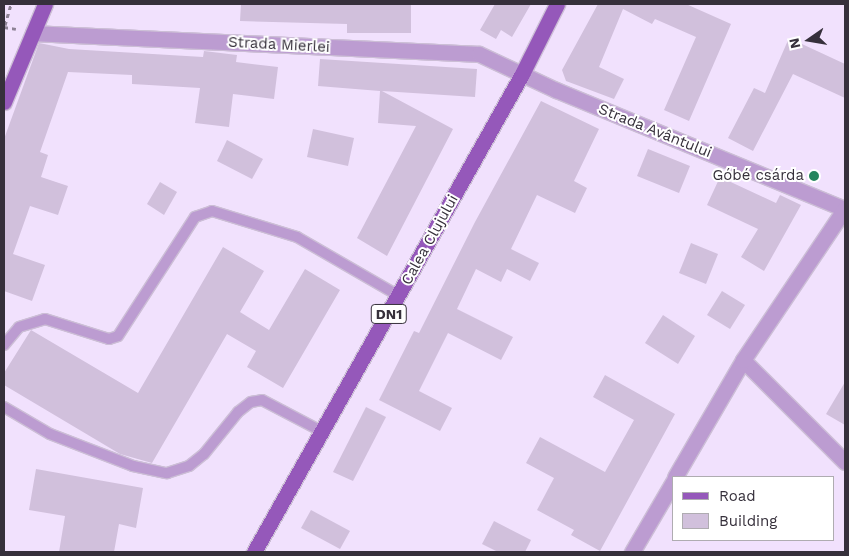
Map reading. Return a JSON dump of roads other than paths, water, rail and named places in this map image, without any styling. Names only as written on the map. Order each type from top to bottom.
[{"type":"main road","points":[[4,102],[44,4]]},
{"type":"main road","name":"Calea Clujului","points":[[254,552],[321,431],[400,296],[522,74],[556,4]]},
{"type":"street","name":"Strada Mierlei","points":[[33,33],[479,54],[522,74]]},
{"type":"street","name":"Strada Avântului","points":[[522,74],[845,209]]},
{"type":"street","points":[[676,476],[743,360],[845,209]]},
{"type":"street","points":[[743,360],[845,462]]},
{"type":"street","points":[[632,552],[672,484]]},
{"type":"lane","points":[[4,345],[19,327],[45,319],[109,339],[118,336],[195,217],[212,211],[297,237],[400,296]]},
{"type":"lane","points":[[4,407],[50,434],[134,466],[167,473],[189,466],[204,454],[238,412],[251,402],[262,400],[321,431]]},
{"type":"place","name":"Góbé csárda","points":[[814,176]]}]
